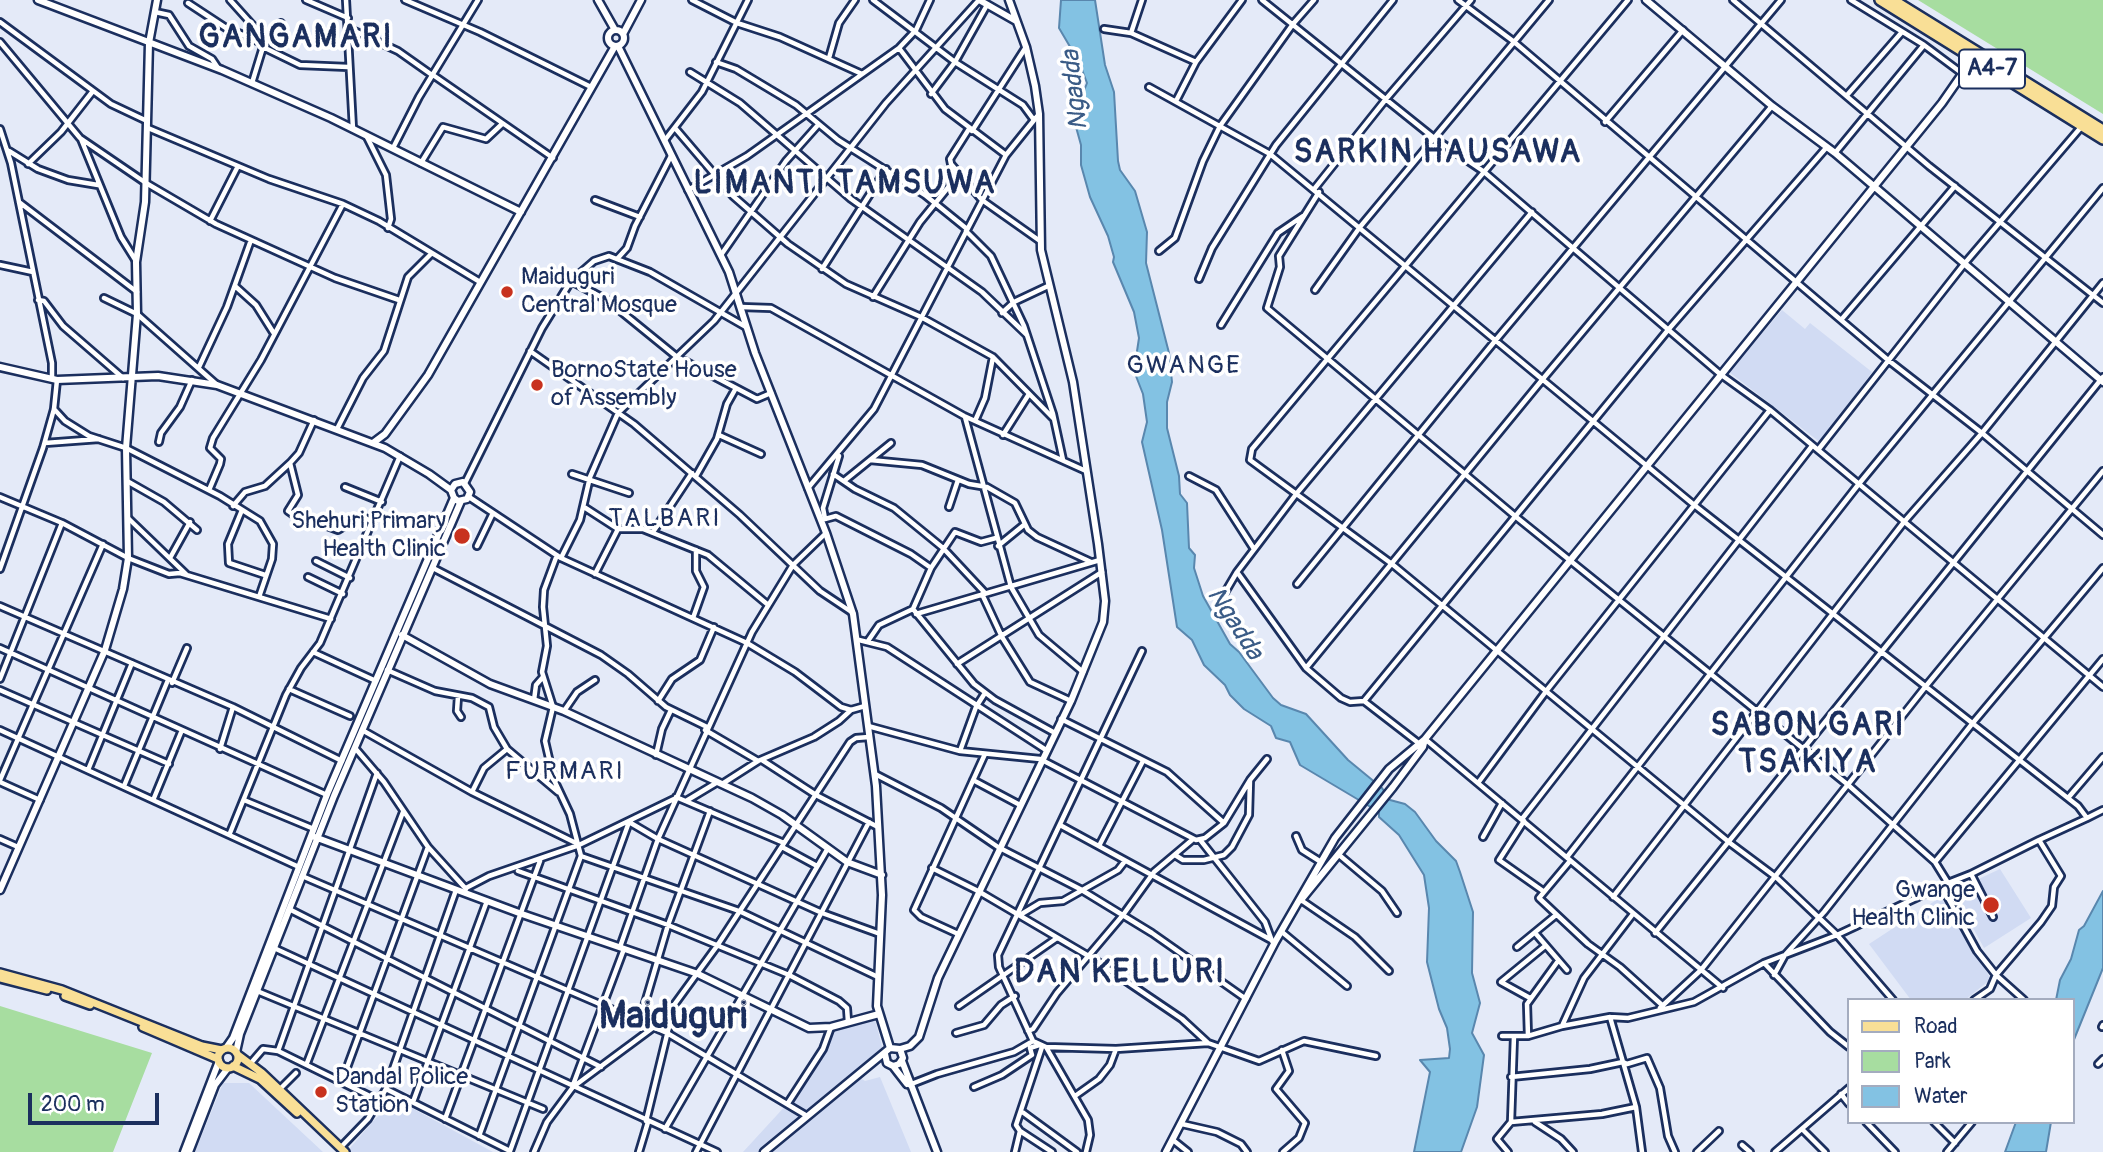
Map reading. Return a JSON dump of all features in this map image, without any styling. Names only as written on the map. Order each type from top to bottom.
[{"type":"highway","name":"A4-7","points":[[1880,0],[2103,130]]},
{"type":"highway","name":"A4-7","points":[[1894,0],[2103,139]]},
{"type":"main road","points":[[38,0],[218,68],[522,212]]},
{"type":"main road","points":[[0,890],[104,652],[123,589],[128,558],[126,448],[137,314],[136,262],[146,183],[149,43],[157,0]]},
{"type":"main road","points":[[373,443],[384,434],[428,375],[592,88],[616,38],[641,0]]},
{"type":"main road","points":[[979,0],[1016,21]]},
{"type":"main road","points":[[764,1152],[887,1051],[910,1046],[919,1037],[938,978],[998,847],[1071,701],[1103,622],[1102,572],[1070,365],[1048,285],[1041,242],[1036,117],[1026,47],[1009,0]]},
{"type":"main road","points":[[1646,0],[1772,106],[1835,153],[2102,380]]},
{"type":"main road","points":[[601,2],[624,57],[736,291],[746,327],[771,393],[808,489],[823,520],[853,614],[859,640],[879,828],[879,1014],[887,1063],[893,1066],[910,1087]]},
{"type":"main road","points":[[1301,900],[1393,787],[1423,747],[1425,739],[1908,145],[1975,55]]},
{"type":"main road","points":[[0,367],[54,379],[132,377],[192,380],[217,385],[373,443],[453,487],[465,483],[470,489],[469,497],[461,501],[387,670],[378,682],[355,747],[299,867],[235,1032],[218,1060],[187,1152]]},
{"type":"main road","points":[[384,434],[385,449]]},
{"type":"main road","points":[[187,1152],[215,1085],[237,1054],[257,991],[302,876],[327,796],[378,682],[454,498],[453,487]]},
{"type":"main road","points":[[454,498],[461,501]]},
{"type":"main road","points":[[402,635],[490,684],[564,711],[752,798],[847,862],[881,875]]},
{"type":"main road","points":[[1166,1152],[1223,1048],[1274,941],[1282,932],[1349,817],[1381,778],[1417,742],[1425,739]]},
{"type":"main road","points":[[315,834],[383,863],[467,891],[519,913],[698,974],[809,1028],[831,1027],[879,1014]]},
{"type":"main road","points":[[0,975],[71,993],[260,1079],[341,1151]]},
{"type":"main road","points":[[162,1033],[208,1048],[224,1049],[251,1063],[341,1151]]},
{"type":"main road","points":[[900,1049],[910,1087],[937,1152]]},
{"type":"main road","points":[[893,1066],[902,1061]]},
{"type":"street","points":[[230,0],[257,30],[259,41]]},
{"type":"street","points":[[306,0],[348,18]]},
{"type":"street","points":[[346,0],[353,130]]},
{"type":"street","points":[[405,0],[419,3],[592,88]]},
{"type":"street","points":[[393,149],[478,0]]},
{"type":"street","points":[[692,0],[737,23],[768,32],[862,74]]},
{"type":"street","points":[[664,141],[692,108],[748,0]]},
{"type":"street","points":[[829,58],[839,23],[855,0]]},
{"type":"street","points":[[808,489],[874,409],[1006,155],[1036,117],[1024,105],[955,62],[874,0]]},
{"type":"street","points":[[688,190],[747,156],[805,112],[836,95],[899,48],[916,30],[930,0]]},
{"type":"street","points":[[479,1136],[581,856],[554,780],[545,741],[553,707],[543,677],[547,628],[543,607],[544,590],[584,507],[589,478],[618,413],[721,312],[849,148],[979,0]]},
{"type":"street","points":[[1131,33],[1142,0]]},
{"type":"street","points":[[1177,101],[1196,62],[1242,0]]},
{"type":"street","points":[[1262,0],[1434,138],[1483,171],[1720,374],[1818,450],[2103,687]]},
{"type":"street","points":[[1159,251],[1175,238],[1203,161],[1220,126],[1293,24],[1314,0]]},
{"type":"street","points":[[1199,279],[1212,248],[1270,154],[1393,0]]},
{"type":"street","points":[[1458,0],[1513,41],[1888,360],[1982,433],[2103,536]]},
{"type":"street","points":[[1471,0],[1386,99],[1317,190],[1306,214],[1279,256],[1280,267],[1267,308],[1515,516],[1847,784],[1935,862],[1948,883]]},
{"type":"street","points":[[1315,290],[1360,227],[1549,0]]},
{"type":"street","points":[[1628,0],[1252,449],[1250,460],[1392,564],[1730,843],[1777,878],[1837,935],[1892,998]]},
{"type":"street","points":[[1733,0],[1955,186],[2003,221],[2103,303]]},
{"type":"street","points":[[1297,584],[1647,157],[1781,0]]},
{"type":"street","points":[[1851,0],[1924,45],[1962,74]]},
{"type":"street","points":[[188,4],[226,28],[259,41],[300,65],[349,67]]},
{"type":"street","points":[[931,94],[955,62],[987,5]]},
{"type":"street","points":[[155,12],[169,15],[189,46],[212,59],[218,68]]},
{"type":"street","points":[[0,22],[111,104],[148,125],[238,166],[343,204],[481,283]]},
{"type":"street","points":[[252,83],[264,45],[281,23]]},
{"type":"street","points":[[348,28],[398,51],[552,158]]},
{"type":"street","points":[[1104,29],[1131,33],[1196,62]]},
{"type":"street","points":[[1605,122],[1683,30]]},
{"type":"street","points":[[1848,94],[1902,33]]},
{"type":"street","points":[[0,41],[80,138],[146,183],[211,221],[273,247],[311,268],[399,300]]},
{"type":"street","points":[[1835,153],[1924,45]]},
{"type":"street","points":[[1026,47],[950,159],[982,200],[1041,242]]},
{"type":"street","points":[[899,48],[931,94],[971,130],[1006,155]]},
{"type":"street","points":[[716,62],[766,86],[805,112],[849,148],[935,202],[991,256],[1027,335],[1054,419],[1063,460]]},
{"type":"street","points":[[690,72],[740,103],[862,207],[982,292],[1027,335]]},
{"type":"street","points":[[1149,87],[1270,154],[1317,190],[1693,504],[2068,798],[2087,818]]},
{"type":"street","points":[[28,164],[68,123],[93,90]]},
{"type":"street","points":[[1306,668],[1464,473],[1772,106]]},
{"type":"street","points":[[421,164],[443,127],[486,139],[502,124]]},
{"type":"street","points":[[721,255],[794,150],[818,125]]},
{"type":"street","points":[[1818,450],[1965,263],[2082,126]]},
{"type":"street","points":[[675,128],[715,175],[780,237],[822,269],[873,297],[920,317],[993,357],[1054,419]]},
{"type":"street","points":[[0,129],[7,147],[54,379],[54,409],[45,443],[0,569]]},
{"type":"street","points":[[367,137],[386,175],[391,219],[388,228]]},
{"type":"street","points":[[80,138],[126,249],[136,262]]},
{"type":"street","points":[[7,147],[12,155],[28,164],[68,180],[98,185]]},
{"type":"street","points":[[1364,701],[1668,330],[1826,148]]},
{"type":"street","points":[[617,259],[627,248],[671,156]]},
{"type":"street","points":[[211,221],[238,166]]},
{"type":"street","points":[[822,269],[886,169]]},
{"type":"street","points":[[873,297],[908,239],[960,174]]},
{"type":"street","points":[[1842,320],[1955,186]]},
{"type":"street","points":[[1661,1007],[1620,967],[1601,955],[1539,898],[1637,765],[1858,485],[2103,188]]},
{"type":"street","points":[[595,200],[640,217]]},
{"type":"street","points":[[18,202],[138,293]]},
{"type":"street","points":[[209,490],[221,459],[209,446],[311,268],[343,204]]},
{"type":"street","points":[[1220,601],[1237,572],[1297,493],[1532,212]]},
{"type":"street","points":[[1221,325],[1278,233],[1306,214]]},
{"type":"street","points":[[199,367],[235,286],[251,240]]},
{"type":"street","points":[[338,429],[363,377],[384,351],[408,277],[431,254]]},
{"type":"street","points":[[465,483],[530,351],[571,281],[603,256],[650,272],[746,327]]},
{"type":"street","points":[[0,265],[33,272]]},
{"type":"street","points":[[571,281],[607,300],[677,358],[757,399],[771,393]]},
{"type":"street","points":[[1614,897],[1683,804],[1759,712],[1905,522],[1982,433],[2103,283]]},
{"type":"street","points":[[1002,313],[1014,302],[1048,285]]},
{"type":"street","points":[[235,286],[256,305],[273,332]]},
{"type":"street","points":[[104,298],[137,314],[217,385]]},
{"type":"street","points":[[38,300],[44,301],[63,326],[124,379]]},
{"type":"street","points":[[741,307],[771,308],[964,416],[1086,471]]},
{"type":"street","points":[[530,351],[618,413],[694,474],[835,603],[853,614]]},
{"type":"street","points":[[975,421],[985,398],[993,357]]},
{"type":"street","points":[[159,442],[161,433],[180,407],[192,380]]},
{"type":"street","points":[[1655,933],[1730,843],[1952,561],[2102,380]]},
{"type":"street","points":[[653,532],[719,435],[727,404],[737,388]]},
{"type":"street","points":[[1003,435],[1029,394]]},
{"type":"street","points":[[54,409],[65,421],[209,490],[260,521],[271,536],[272,559],[259,597]]},
{"type":"street","points":[[1478,783],[1547,690],[1769,411]]},
{"type":"street","points":[[964,416],[1011,587],[1049,646],[1083,672]]},
{"type":"street","points":[[233,506],[241,495],[265,486],[290,463],[299,453],[314,420]]},
{"type":"street","points":[[719,435],[761,454]]},
{"type":"street","points":[[45,443],[99,439]]},
{"type":"street","points":[[844,481],[891,443]]},
{"type":"street","points":[[1543,891],[1499,860],[1523,820],[1590,727],[1812,446]]},
{"type":"street","points":[[840,453],[823,509],[823,520],[836,516],[911,554],[931,568]]},
{"type":"street","points":[[230,833],[289,689],[313,652],[343,594],[400,456]]},
{"type":"street","points":[[870,460],[922,465],[995,491],[1015,503],[1024,524],[1037,537],[1091,562]]},
{"type":"street","points":[[290,463],[298,495],[288,511],[308,525],[319,523],[338,530],[361,516],[373,522]]},
{"type":"street","points":[[1661,1007],[1701,970],[1759,896],[1777,878],[1847,784],[2103,471]]},
{"type":"street","points":[[572,474],[629,493]]},
{"type":"street","points":[[833,474],[887,502],[943,548],[984,594],[1002,637],[1030,682],[1071,701]]},
{"type":"street","points":[[1189,476],[1216,490],[1254,549]]},
{"type":"street","points":[[949,507],[958,480]]},
{"type":"street","points":[[126,481],[190,522],[197,530]]},
{"type":"street","points":[[345,487],[382,502]]},
{"type":"street","points":[[0,497],[62,523],[128,558],[169,574],[187,576],[331,619]]},
{"type":"street","points":[[469,497],[559,557],[747,643],[841,707],[851,710]]},
{"type":"street","points":[[584,507],[618,528],[642,528],[714,559],[767,604]]},
{"type":"street","points":[[242,510],[228,544],[229,563],[265,575]]},
{"type":"street","points":[[477,546],[493,513]]},
{"type":"street","points":[[129,519],[187,576]]},
{"type":"street","points":[[170,558],[190,522]]},
{"type":"street","points":[[0,679],[62,523]]},
{"type":"street","points":[[998,546],[1024,524]]},
{"type":"street","points":[[595,574],[618,528]]},
{"type":"street","points":[[914,611],[931,568],[958,531],[981,542],[996,538]]},
{"type":"street","points":[[534,1152],[547,1122],[573,1087],[586,1058],[644,876],[706,728],[767,604],[793,565],[826,533]]},
{"type":"street","points":[[40,800],[0,781],[103,544]]},
{"type":"street","points":[[693,618],[705,587],[696,571],[696,550]]},
{"type":"street","points":[[868,641],[879,625],[914,611],[1011,587],[1100,560]]},
{"type":"street","points":[[316,561],[350,578]]},
{"type":"street","points":[[432,568],[601,655],[671,710],[706,728],[816,795],[879,828]]},
{"type":"street","points":[[1774,975],[1785,955],[1893,825],[1972,724],[2103,568]]},
{"type":"street","points":[[957,664],[1102,572]]},
{"type":"street","points":[[1237,572],[1306,668],[1341,698],[1350,702],[1364,701],[1417,742]]},
{"type":"street","points":[[308,577],[343,594]]},
{"type":"street","points":[[0,606],[233,707],[342,761]]},
{"type":"street","points":[[914,611],[957,664],[985,693],[1055,733]]},
{"type":"street","points":[[657,701],[672,678],[700,660],[714,627]]},
{"type":"street","points":[[859,640],[887,647],[1046,750]]},
{"type":"street","points":[[0,648],[153,714],[220,749],[327,796]]},
{"type":"street","points":[[124,786],[153,714],[187,648]]},
{"type":"street","points":[[1086,1152],[1089,1128],[1075,1096],[1042,1046],[1033,1041],[1003,973],[998,955],[1142,651]]},
{"type":"street","points":[[313,652],[378,682]]},
{"type":"street","points":[[1935,862],[2103,659]]},
{"type":"street","points":[[88,770],[132,663]]},
{"type":"street","points":[[387,670],[435,691],[489,707],[495,727],[507,748],[561,795]]},
{"type":"street","points":[[534,700],[536,685],[543,677]]},
{"type":"street","points":[[564,711],[577,692],[595,680]]},
{"type":"street","points":[[289,689],[349,716]]},
{"type":"street","points":[[0,690],[169,764]]},
{"type":"street","points":[[960,751],[976,707],[985,693]]},
{"type":"street","points":[[458,696],[457,711],[461,718]]},
{"type":"street","points":[[686,801],[760,760],[814,737],[851,710],[866,705]]},
{"type":"street","points":[[220,749],[233,707]]},
{"type":"street","points":[[656,755],[662,729],[671,710]]},
{"type":"street","points":[[1061,719],[1172,775],[1224,823]]},
{"type":"street","points":[[868,726],[960,751],[1040,760],[1192,840],[1201,841],[1265,922],[1274,941]]},
{"type":"street","points":[[0,730],[154,798],[299,867]]},
{"type":"street","points":[[154,798],[183,730]]},
{"type":"street","points":[[362,730],[472,792],[579,845]]},
{"type":"street","points":[[573,1087],[654,1027],[674,1005],[698,974],[797,827],[850,742],[856,738],[869,737]]},
{"type":"street","points":[[1425,739],[1723,988]]},
{"type":"street","points":[[355,747],[377,773],[428,847],[467,891],[514,866],[540,861],[579,845],[676,798],[783,845],[817,866]]},
{"type":"street","points":[[472,792],[484,768],[507,748]]},
{"type":"street","points":[[958,934],[921,917],[914,910],[985,754]]},
{"type":"street","points":[[2068,798],[2103,757]]},
{"type":"street","points":[[1201,841],[1224,823],[1250,780],[1267,759]]},
{"type":"street","points":[[1100,844],[1143,761]]},
{"type":"street","points":[[278,1051],[377,773]]},
{"type":"street","points":[[875,774],[912,792],[998,847],[1080,889],[1123,915],[1247,1000]]},
{"type":"street","points":[[974,780],[1020,806]]},
{"type":"street","points":[[1175,855],[1189,860],[1216,858],[1232,847],[1249,815],[1250,780]]},
{"type":"street","points":[[244,800],[315,834]]},
{"type":"street","points":[[1483,837],[1502,803]]},
{"type":"street","points":[[1502,1036],[1528,1036],[1562,1026],[1610,1017],[1628,1018],[1661,1007],[1694,1002],[1764,963],[1837,935],[2103,810]]},
{"type":"street","points":[[639,1020],[668,925],[710,811]]},
{"type":"street","points":[[307,1063],[403,812]]},
{"type":"street","points":[[629,822],[658,839],[758,882],[821,913],[881,934]]},
{"type":"street","points":[[386,1089],[511,1152],[629,822]]},
{"type":"street","points":[[696,1152],[869,822]]},
{"type":"street","points":[[1060,825],[1100,844],[1125,861],[1274,941]]},
{"type":"street","points":[[1296,836],[1302,850],[1321,862]]},
{"type":"street","points":[[0,839],[19,848]]},
{"type":"street","points":[[1028,1031],[1033,1029],[1057,993],[1090,957],[1152,875],[1192,840]]},
{"type":"street","points":[[1982,998],[1995,983],[1996,975],[2012,961],[2054,902],[2054,887],[2061,876],[2039,840]]},
{"type":"street","points":[[342,1081],[428,847]]},
{"type":"street","points":[[665,1129],[828,848]]},
{"type":"street","points":[[1338,854],[1382,891],[1397,913]]},
{"type":"street","points":[[581,856],[739,911],[878,977]]},
{"type":"street","points":[[446,1119],[540,861]]},
{"type":"street","points":[[1018,914],[1040,903],[1063,901],[1080,889],[1118,870],[1125,861]]},
{"type":"street","points":[[932,868],[978,891],[1090,957],[1182,1018],[1208,1043]]},
{"type":"street","points":[[518,871],[668,925],[789,975],[839,1001],[847,1008],[848,1023]]},
{"type":"street","points":[[1971,874],[1993,917]]},
{"type":"street","points":[[302,876],[667,1033],[808,1116]]},
{"type":"street","points":[[1942,887],[1977,951],[1996,975],[2022,998]]},
{"type":"street","points":[[341,1151],[380,1101],[386,1089],[456,889]]},
{"type":"street","points":[[1301,900],[1355,937],[1389,971]]},
{"type":"street","points":[[413,1102],[487,901]]},
{"type":"street","points":[[289,909],[601,1067]]},
{"type":"street","points":[[1562,1026],[1576,991],[1633,914]]},
{"type":"street","points":[[1517,947],[1556,915]]},
{"type":"street","points":[[1282,932],[1347,986]]},
{"type":"street","points":[[1536,934],[1567,970]]},
{"type":"street","points":[[959,1006],[987,990],[1003,973],[1057,938]]},
{"type":"street","points":[[1530,998],[1501,982],[1545,946]]},
{"type":"street","points":[[274,948],[540,1073],[717,1152]]},
{"type":"street","points":[[1528,1036],[1527,1004],[1558,961]]},
{"type":"street","points":[[1764,963],[1848,1046]]},
{"type":"street","points":[[257,991],[543,1110]]},
{"type":"street","points":[[956,1032],[984,1026],[1001,1005],[1015,996]]},
{"type":"street","points":[[639,1152],[674,1005]]},
{"type":"street","points":[[1610,1017],[1636,1107],[1642,1152]]},
{"type":"street","points":[[789,1103],[823,1049],[831,1027]]},
{"type":"street","points":[[1508,1152],[1497,1139],[1511,1122],[1514,1036]]},
{"type":"street","points":[[910,1087],[937,1074],[1014,1052],[1033,1041]]},
{"type":"street","points":[[974,1087],[1002,1075],[1032,1055],[1030,1048],[1042,1046],[1116,1049],[1208,1043],[1259,1061],[1304,1041],[1376,1056]]},
{"type":"street","points":[[1042,1046],[1016,1125],[1020,1131],[1052,1152]]},
{"type":"street","points":[[251,1063],[263,1049],[278,1051],[380,1101]]},
{"type":"street","points":[[1075,1096],[1099,1079],[1111,1065],[1116,1049]]},
{"type":"street","points":[[1282,1050],[1289,1071],[1276,1089],[1305,1123],[1300,1138],[1283,1152]]},
{"type":"street","points":[[2098,1064],[2103,1059]]},
{"type":"street","points":[[1511,1077],[1649,1060],[1660,1088],[1668,1136],[1675,1152]]},
{"type":"street","points":[[280,1090],[296,1073]]},
{"type":"street","points":[[1775,1152],[1848,1089]]},
{"type":"street","points":[[1841,1094],[1848,1103]]},
{"type":"street","points":[[1511,1122],[1534,1122],[1636,1107]]},
{"type":"street","points":[[1021,1111],[1077,1152]]},
{"type":"street","points":[[1534,1122],[1561,1139],[1573,1152]]},
{"type":"street","points":[[1182,1124],[1217,1132],[1241,1144],[1247,1152]]},
{"type":"street","points":[[1868,1124],[1895,1152]]},
{"type":"street","points":[[1936,1124],[1955,1143]]},
{"type":"street","points":[[1947,1152],[1970,1124]]},
{"type":"street","points":[[1802,1129],[1825,1152]]},
{"type":"street","points":[[1015,1152],[1020,1131]]},
{"type":"street","points":[[1697,1152],[1719,1131]]},
{"type":"street","points":[[1172,1140],[1188,1152]]},
{"type":"street","points":[[1742,1145],[1750,1152]]},
{"type":"shaded area","points":[[1782,310],[1805,329],[1810,323],[1872,372],[1821,443],[1729,372]]},
{"type":"shaded area","name":"Gwange Health Clinic","points":[[2000,869],[2031,918],[1984,948],[1953,891]]},
{"type":"shaded area","points":[[1941,897],[1991,979],[1967,998],[1910,998],[1869,944]]},
{"type":"shaded area","points":[[874,1016],[883,1050],[859,1077],[865,1081],[880,1077],[911,1152],[743,1152],[788,1103],[823,1049],[831,1027]]},
{"type":"shaded area","points":[[223,1083],[249,1083],[323,1152],[195,1152]]},
{"type":"shaded area","points":[[397,1100],[493,1152],[350,1152],[350,1148],[373,1121]]},
{"type":"green space","points":[[1918,0],[2103,0],[2103,114]]},
{"type":"green space","points":[[0,1006],[152,1053],[113,1152],[0,1152]]},
{"type":"water","points":[[1061,0],[1095,0],[1105,65],[1114,92],[1118,161],[1120,170],[1135,191],[1147,232],[1146,263],[1169,353],[1172,382],[1167,402],[1167,428],[1179,476],[1180,494],[1187,503],[1189,548],[1195,555],[1194,568],[1203,596],[1230,644],[1273,698],[1281,705],[1306,714],[1348,760],[1382,788],[1390,800],[1405,804],[1415,812],[1436,841],[1456,861],[1460,872],[1473,912],[1472,973],[1480,1003],[1472,1033],[1484,1055],[1477,1107],[1461,1152],[1414,1152],[1430,1072],[1420,1060],[1449,1058],[1450,1049],[1447,1028],[1439,1009],[1427,962],[1429,908],[1424,875],[1399,835],[1379,817],[1379,812],[1300,765],[1290,742],[1276,738],[1271,726],[1244,709],[1230,695],[1225,685],[1204,665],[1192,640],[1177,627],[1162,530],[1142,442],[1147,422],[1143,394],[1134,371],[1139,338],[1134,312],[1113,262],[1108,236],[1090,197],[1081,165],[1081,145],[1071,109],[1079,103],[1087,83],[1079,62],[1059,28]]},
{"type":"water","points":[[2103,891],[2103,968],[2075,1037],[2075,998],[2056,998],[2060,980],[2071,959],[2079,930],[2084,926]]},
{"type":"water","points":[[2015,1124],[2051,1124],[2046,1152],[2005,1152]]},
{"type":"place","name":"Maiduguri Central Mosque","points":[[507,292]]},
{"type":"place","name":"BornoState House of Assembly","points":[[537,385]]},
{"type":"place","name":"Shehuri Primary Health Clinic","points":[[462,536]]},
{"type":"place","name":"Gwange Health Clinic","points":[[1991,905]]},
{"type":"place","name":"Dandal Police Station","points":[[321,1092]]},
{"type":"district","name":"GANGAMARI","points":[[296,39]]},
{"type":"district","name":"SARKIN HAUSAWA","points":[[1438,154]]},
{"type":"district","name":"LIMANTI TAMSUWA","points":[[845,185]]},
{"type":"district","name":"GWANGE","points":[[1184,366]]},
{"type":"district","name":"TALBARI","points":[[665,519]]},
{"type":"district","name":"SABON GARI TSAKIYA","points":[[1808,746]]},
{"type":"district","name":"FURMARI","points":[[565,772]]},
{"type":"district","name":"DAN KELLURI","points":[[1120,974]]},
{"type":"district","name":"Maiduguri","points":[[673,1018]]},
{"type":"water label","name":"Ngadda","points":[[1076,90]]},
{"type":"water label","name":"Ngadda","points":[[1234,624]]}]
